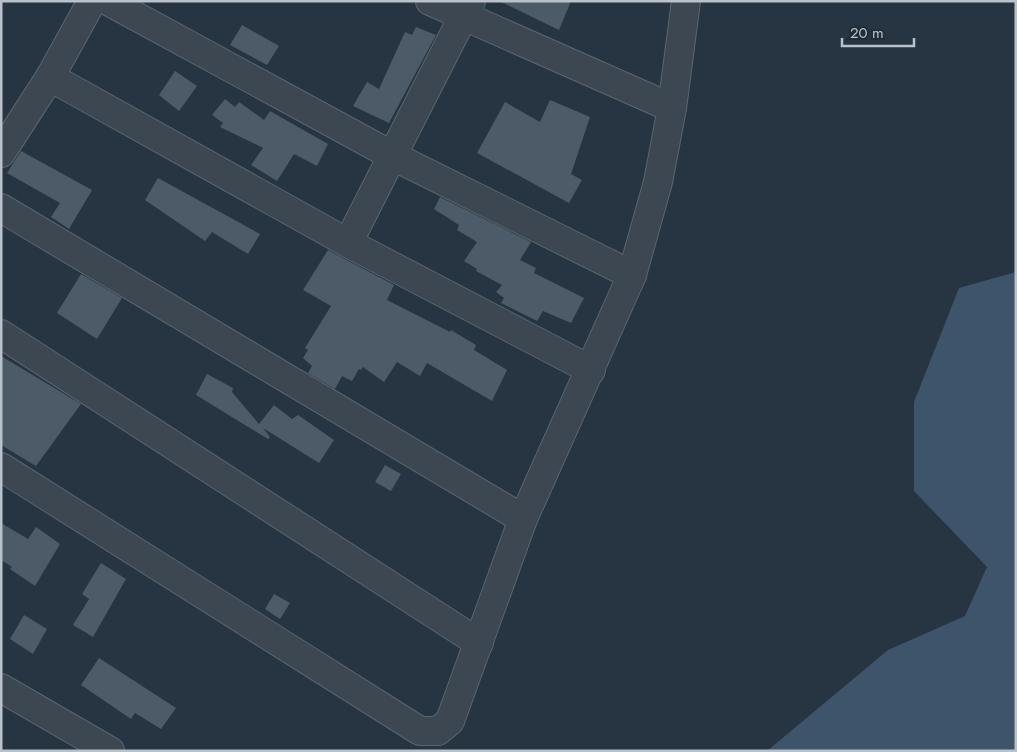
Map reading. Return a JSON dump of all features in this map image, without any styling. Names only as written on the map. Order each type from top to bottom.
[{"type":"street","points":[[3,146],[50,77],[92,1]]},
{"type":"street","points":[[108,1],[393,156],[632,275]]},
{"type":"street","points":[[430,1],[468,9],[672,108]]},
{"type":"street","points":[[1,466],[420,731],[438,732],[450,721],[524,519],[632,275],[658,182],[672,108],[681,4]]},
{"type":"street","points":[[348,243],[468,9]]},
{"type":"street","points":[[50,77],[348,243],[591,370]]},
{"type":"street","points":[[1,208],[524,519]]},
{"type":"street","points":[[1,334],[479,643]]},
{"type":"street","points":[[1,688],[110,751]]},
{"type":"water","points":[[1016,272],[1016,751],[767,751],[888,650],[965,616],[987,567],[914,491],[914,402],[959,288]]},
{"type":"building","points":[[499,1],[571,1],[559,30]]},
{"type":"building","points":[[242,25],[279,46],[267,65],[230,45]]},
{"type":"building","points":[[416,27],[436,35],[389,123],[353,106],[367,82],[379,89],[405,32],[412,35]]},
{"type":"building","points":[[175,71],[197,86],[179,111],[159,95]]},
{"type":"building","points":[[225,99],[235,107],[239,102],[264,120],[270,111],[328,144],[317,166],[294,154],[277,181],[251,165],[263,148],[220,127],[223,123],[212,115]]},
{"type":"building","points":[[550,100],[590,117],[571,174],[582,180],[569,203],[477,153],[505,102],[540,122]]},
{"type":"building","points":[[21,151],[92,190],[69,229],[51,217],[60,203],[7,173]]},
{"type":"building","points":[[158,178],[260,234],[248,254],[212,232],[205,241],[145,200]]},
{"type":"building","points":[[440,197],[531,242],[520,260],[536,268],[534,273],[584,298],[571,323],[543,311],[537,321],[501,303],[504,298],[496,292],[502,285],[476,271],[477,269],[464,261],[477,242],[457,230],[459,225],[434,209]]},
{"type":"building","points":[[328,250],[394,285],[387,300],[450,332],[451,330],[476,345],[474,350],[507,370],[492,401],[427,363],[420,376],[397,362],[384,382],[363,367],[361,370],[359,369],[352,381],[342,376],[335,389],[308,373],[312,366],[303,358],[308,350],[305,348],[331,306],[303,290]]},
{"type":"building","points":[[81,274],[122,298],[97,339],[57,313]]},
{"type":"building","points":[[1,356],[81,404],[36,466],[1,445]]},
{"type":"building","points":[[207,374],[233,388],[232,392],[259,424],[274,405],[292,419],[298,415],[334,440],[319,463],[263,428],[270,437],[268,439],[196,395]]},
{"type":"building","points":[[385,465],[401,474],[391,491],[375,482]]},
{"type":"building","points":[[1,523],[28,539],[36,527],[60,544],[35,586],[10,569],[12,567],[1,560]]},
{"type":"building","points":[[101,563],[126,579],[93,637],[73,625],[89,599],[82,594]]},
{"type":"building","points":[[274,594],[290,603],[280,619],[265,609]]},
{"type":"building","points":[[24,615],[47,629],[33,654],[10,639]]},
{"type":"building","points":[[99,658],[176,708],[161,729],[135,713],[131,719],[81,685]]}]
